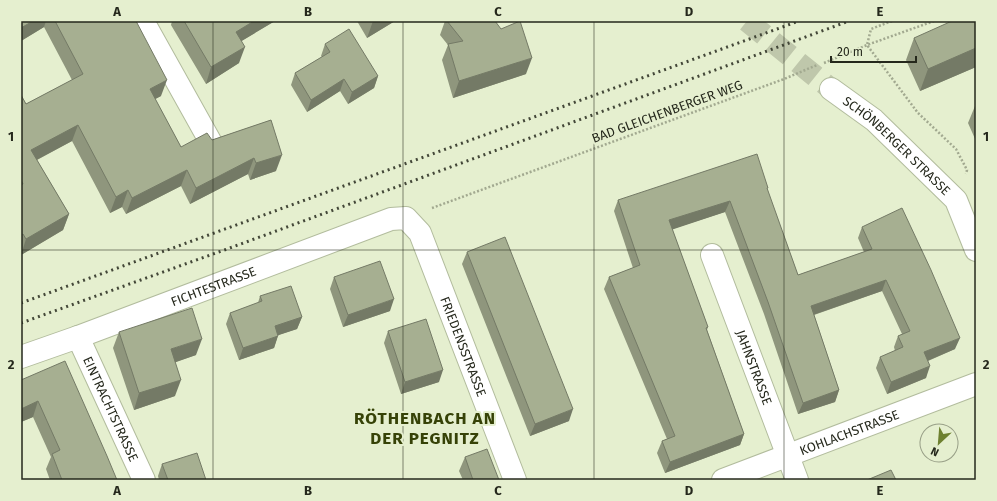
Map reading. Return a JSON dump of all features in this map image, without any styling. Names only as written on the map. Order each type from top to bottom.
[{"type":"street","points":[[143,21],[210,141]]},
{"type":"street","name":"SCHÖNBERGER STRASSE","points":[[831,88],[874,120],[956,200],[976,250]]},
{"type":"street","name":"FICHTESTRASSE","points":[[21,357],[391,219],[406,218]]},
{"type":"street","name":"FRIEDENSSTRASSE","points":[[406,218],[420,233],[515,480]]},
{"type":"street","name":"JAHNSTRASSE","points":[[712,255],[797,480]]},
{"type":"street","name":"EINTRACHTSTRASSE","points":[[78,337],[144,480]]},
{"type":"street","name":"KOHLACHSTRASSE","points":[[723,480],[976,384]]},
{"type":"path","points":[[892,21],[871,29],[867,45],[918,113],[956,150],[967,170],[964,185],[956,200]]},
{"type":"path","name":"BAD GLEICHENBERGER WEG","points":[[406,218],[784,79],[867,45],[934,21]]},
{"type":"building","points":[[21,21],[33,21],[21,28]]},
{"type":"building","points":[[55,21],[136,21],[167,80],[150,89],[181,147],[207,133],[212,140],[271,120],[282,155],[256,163],[254,158],[196,188],[187,170],[132,198],[128,190],[116,197],[78,125],[31,150],[69,214],[26,239],[23,234],[21,235],[21,185],[23,184],[21,180],[21,95],[26,104],[83,74]]},
{"type":"building","points":[[184,21],[254,21],[236,32],[245,47],[211,67]]},
{"type":"building","points":[[447,21],[495,21],[501,29],[520,21],[532,58],[459,81],[448,44],[463,41]]},
{"type":"building","points":[[952,21],[976,21],[976,48],[928,69],[914,38]]},
{"type":"building","points":[[349,29],[378,76],[352,92],[344,79],[311,100],[295,73],[330,52],[325,44]]},
{"type":"building","points":[[757,154],[767,188],[798,275],[872,249],[862,227],[902,208],[931,270],[960,338],[924,352],[930,366],[891,382],[880,357],[903,347],[898,336],[910,331],[886,280],[811,306],[839,390],[803,403],[768,302],[730,201],[669,220],[708,327],[706,328],[744,434],[670,462],[662,441],[675,436],[609,277],[640,265],[618,200]]},
{"type":"building","points":[[505,237],[573,409],[535,424],[467,252]]},
{"type":"building","points":[[380,261],[394,299],[348,315],[334,277]]},
{"type":"building","points":[[291,286],[302,317],[275,326],[278,336],[243,348],[230,313],[262,301],[260,296]]},
{"type":"building","points":[[192,308],[202,339],[171,349],[181,380],[139,393],[119,332]]},
{"type":"building","points":[[426,319],[443,370],[405,382],[388,331]]},
{"type":"building","points":[[65,361],[117,480],[62,480],[52,454],[60,450],[38,401],[21,409],[21,380]]},
{"type":"building","points":[[487,449],[499,480],[473,480],[465,457]]},
{"type":"building","points":[[197,453],[206,480],[168,480],[162,464]]},
{"type":"building","points":[[891,470],[896,480],[867,480]]},
{"type":"tunnel","points":[[747,21],[831,89]]},
{"type":"railway","points":[[21,303],[799,21]]},
{"type":"railway","points":[[21,323],[849,21]]},
{"type":"district","name":"RÖTHENBACH AN DER PEGNITZ","points":[[425,428]]}]
